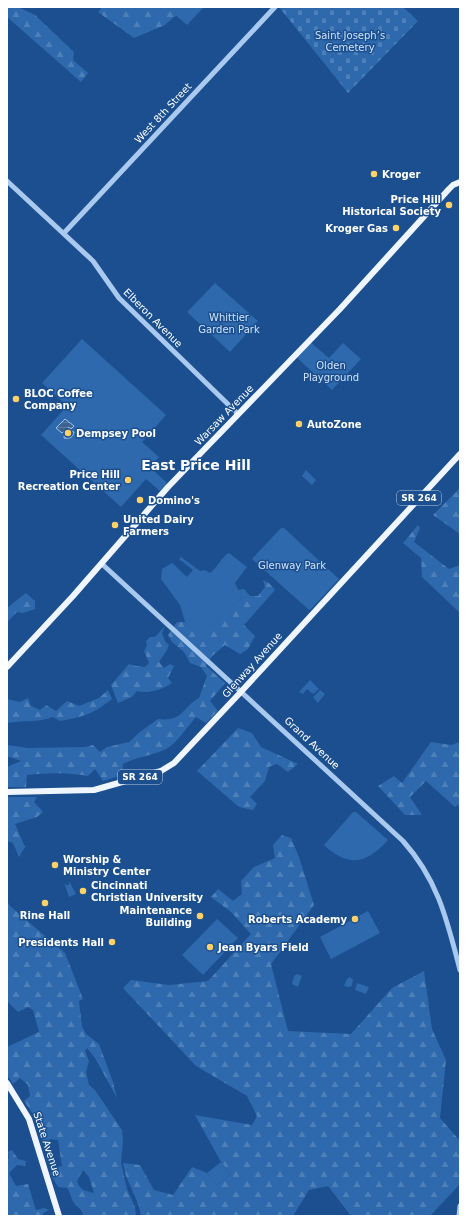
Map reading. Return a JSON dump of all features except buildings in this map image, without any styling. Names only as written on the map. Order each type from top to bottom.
[{"type":"main road","name":"Warsaw Avenue","points":[[7,668],[102,564],[168,487],[336,313],[453,185],[460,182]]},
{"type":"main road","name":"Glenway Avenue","points":[[7,792],[94,790],[164,770],[174,763],[242,692],[460,454]]},
{"type":"main road","name":"State Avenue","points":[[7,1082],[29,1119],[59,1216]]},
{"type":"street","name":"West 8th Street","points":[[64,233],[153,136],[276,7]]},
{"type":"street","name":"Elberon Avenue","points":[[7,181],[97,264],[119,298],[238,414]]},
{"type":"street","name":"Grand Avenue","points":[[102,564],[357,797],[412,850],[430,879],[444,910],[460,970]]},
{"type":"street","points":[[459,1216],[460,1206]]},
{"type":"green space","points":[[7,7],[18,7],[35,15],[74,52],[73,60],[88,73],[81,82],[7,17]]},
{"type":"green space","points":[[102,7],[201,7],[174,17],[165,25],[134,38],[98,12]]},
{"type":"green space","points":[[127,7],[204,7],[187,25],[173,13],[157,29],[147,20]]},
{"type":"green space","name":"Saint Joseph’s Cemetery","points":[[279,7],[403,7],[418,21],[348,93]]},
{"type":"green space","name":"Whittier Garden Park","points":[[215,283],[258,321],[230,352],[187,312]]},
{"type":"green space","name":"Price Hill Recreation Center","points":[[82,339],[166,415],[142,442],[159,457],[150,467],[167,483],[160,491],[146,479],[121,507],[41,435],[67,406],[42,383]]},
{"type":"green space","name":"Olden Playground","points":[[309,341],[329,358],[343,343],[361,359],[332,390],[295,356]]},
{"type":"green space","points":[[306,470],[316,480],[312,485],[302,476]]},
{"type":"green space","points":[[460,488],[460,534],[433,515]]},
{"type":"green space","points":[[418,525],[420,528],[414,542],[449,569],[460,565],[460,613],[422,577],[421,558],[403,543]]},
{"type":"green space","name":"Glenway Park","points":[[281,528],[284,528],[339,579],[309,610],[252,559]]},
{"type":"green space","points":[[229,553],[247,567],[235,583],[242,598],[199,635],[185,622],[180,605],[161,579],[162,569],[172,563],[187,577],[193,570],[179,559],[181,557],[200,571],[205,570],[210,573]]},
{"type":"green space","points":[[263,580],[269,583],[275,590],[244,625],[255,636],[248,649],[240,654],[225,645],[212,656],[206,666],[225,683],[210,701],[218,711],[206,723],[196,717],[177,740],[168,748],[123,764],[122,775],[103,781],[95,769],[88,776],[58,773],[27,775],[26,787],[7,787],[7,767],[21,761],[7,756],[7,745],[28,748],[85,747],[93,745],[100,752],[107,747],[129,742],[158,719],[173,718],[182,713],[199,698],[207,676],[201,667],[190,663],[184,652],[172,642],[168,635],[177,622],[185,622],[192,630],[199,634],[242,598],[238,590],[244,589],[250,596],[258,596],[265,587]]},
{"type":"green space","points":[[26,593],[35,601],[35,609],[23,613],[17,612],[7,624],[7,608]]},
{"type":"green space","points":[[165,626],[162,633],[165,641],[169,645],[159,662],[164,668],[170,664],[174,666],[168,678],[172,683],[155,691],[137,691],[132,697],[118,703],[111,685],[129,664],[145,667],[149,663],[144,651],[147,646],[146,641],[150,637],[155,637]]},
{"type":"green space","points":[[310,680],[319,689],[313,694],[307,689],[303,694],[299,692]]},
{"type":"green space","points":[[108,690],[112,699],[99,708],[82,716],[60,721],[53,717],[42,720],[7,723],[7,699],[20,702],[28,698],[31,706],[40,710],[46,705],[56,711],[67,701],[79,706],[99,698]]},
{"type":"green space","points":[[320,690],[325,694],[318,703],[313,697]]},
{"type":"green space","points":[[238,728],[252,733],[261,747],[298,764],[288,772],[277,764],[269,767],[265,781],[250,797],[257,804],[253,810],[239,807],[197,771]]},
{"type":"green space","points":[[431,742],[451,745],[460,742],[460,804],[455,807],[426,781],[410,797],[422,815],[405,815],[378,786],[394,776],[402,783]]},
{"type":"green space","points":[[7,797],[37,797],[34,802],[43,812],[37,817],[15,824],[25,847],[19,857],[13,843],[7,841]]},
{"type":"green space","points":[[353,812],[356,812],[388,840],[380,848],[365,858],[349,860],[341,857],[324,845]]},
{"type":"green space","points":[[282,835],[291,838],[299,857],[314,905],[271,964],[288,1031],[351,1034],[392,988],[424,971],[432,1029],[446,1060],[440,1118],[460,1141],[460,1184],[430,1216],[351,1216],[328,1186],[309,1190],[293,1216],[141,1216],[139,1206],[126,1176],[123,1163],[140,1165],[154,1190],[173,1195],[192,1167],[207,1173],[217,1185],[231,1174],[221,1162],[195,1115],[252,1125],[257,1116],[247,1096],[196,1066],[123,988],[131,980],[169,985],[208,981],[251,934],[231,912],[211,897],[218,889],[233,901],[242,894],[241,881],[254,867],[275,858],[273,845]]},
{"type":"green space","points":[[69,881],[76,894],[69,897],[64,883],[69,885]]},
{"type":"green space","points":[[7,901],[10,906],[65,953],[83,999],[79,1001],[82,1026],[86,1034],[99,1044],[113,1082],[117,1098],[95,1058],[87,1048],[85,1051],[89,1061],[86,1072],[89,1085],[95,1090],[122,1130],[123,1141],[121,1163],[127,1189],[135,1207],[136,1216],[84,1216],[82,1211],[75,1205],[67,1188],[58,1187],[50,1173],[57,1167],[62,1166],[58,1140],[51,1139],[43,1143],[33,1114],[24,1101],[30,1096],[28,1085],[20,1078],[13,1084],[7,1075],[7,1047],[39,1032],[33,1010],[28,1007],[18,1012],[7,1001]],"holes":[[[83,1170],[89,1177],[94,1193],[83,1190],[77,1181]]]},
{"type":"green space","points":[[368,911],[380,933],[331,959],[320,937]]},
{"type":"green space","name":"Jean Byars Field","points":[[217,919],[238,938],[203,975],[182,955]]},
{"type":"green space","points":[[297,974],[302,976],[298,987],[292,984],[294,976]]},
{"type":"green space","points":[[350,977],[353,980],[352,986],[344,986],[347,979]]},
{"type":"green space","points":[[357,983],[369,987],[366,994],[355,990]]},
{"type":"green space","points":[[12,1150],[18,1159],[26,1161],[25,1166],[17,1165],[9,1173],[16,1186],[28,1184],[36,1210],[44,1208],[49,1210],[43,1213],[43,1216],[7,1216],[7,1159],[9,1158],[8,1152]]},
{"type":"green space","points":[[221,1162],[231,1174],[217,1185],[207,1173]]},
{"type":"shaded area","points":[[65,419],[74,426],[71,429],[68,427],[74,432],[70,438],[64,438],[65,431],[62,433],[56,428]]},
{"type":"place","name":"Kroger","points":[[374,174]]},
{"type":"place","name":"Price Hill Historical Society","points":[[449,205]]},
{"type":"place","name":"Kroger Gas","points":[[396,228]]},
{"type":"place","name":"BLOC Coffee Company","points":[[16,399]]},
{"type":"place","name":"AutoZone","points":[[299,424]]},
{"type":"place","name":"Dempsey Pool","points":[[68,433]]},
{"type":"place","name":"Price Hill Recreation Center","points":[[128,480]]},
{"type":"place","name":"Domino's","points":[[140,500]]},
{"type":"place","name":"United Dairy Farmers","points":[[115,525]]},
{"type":"place","name":"Worship & Ministry Center","points":[[55,865]]},
{"type":"place","name":"Cincinnati Christian University","points":[[83,891]]},
{"type":"place","name":"Rine Hall","points":[[45,903]]},
{"type":"place","name":"Maintenance Building","points":[[200,916]]},
{"type":"place","name":"Roberts Academy","points":[[355,919]]},
{"type":"place","name":"Presidents Hall","points":[[112,942]]},
{"type":"place","name":"Jean Byars Field","points":[[210,947]]},
{"type":"district","name":"East Price Hill","points":[[196,465]]}]
